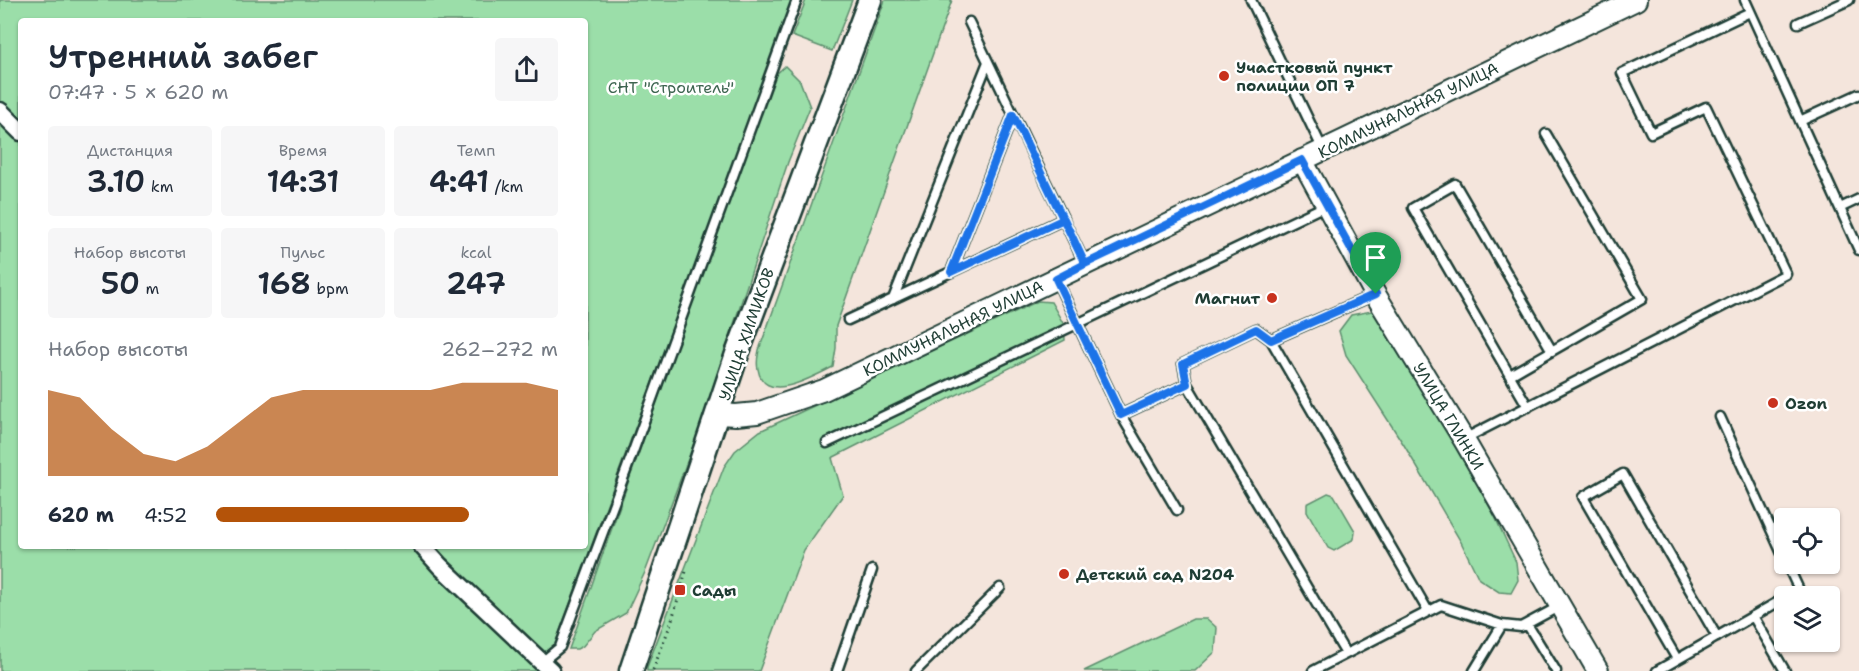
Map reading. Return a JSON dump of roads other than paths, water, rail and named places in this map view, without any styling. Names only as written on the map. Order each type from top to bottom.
[{"type":"main road","name":"УЛИЦА ХИМИКОВ","points":[[631,671],[737,354],[870,0]]},
{"type":"street","name":"КОММУНАЛЬНАЯ УЛИЦА","points":[[718,414],[757,413],[824,390],[1636,0]]},
{"type":"street","points":[[0,111],[18,129]]},
{"type":"street","name":"УЛИЦА ГЛИНКИ","points":[[1302,160],[1376,294],[1598,671]]},
{"type":"street","points":[[425,549],[546,667]]},
{"type":"lane","points":[[546,667],[560,647],[797,0]]},
{"type":"lane","points":[[1251,0],[1323,150]]},
{"type":"lane","points":[[1745,0],[1859,250]]},
{"type":"lane","points":[[1798,23],[1848,0]]},
{"type":"lane","points":[[1464,440],[1786,274],[1706,107],[1651,133],[1622,73],[1750,12]]},
{"type":"lane","points":[[969,22],[1085,264]]},
{"type":"lane","points":[[893,299],[988,62]]},
{"type":"lane","points":[[1800,121],[1859,94]]},
{"type":"lane","points":[[951,272],[1013,115]]},
{"type":"lane","points":[[1510,375],[1642,299],[1546,134]]},
{"type":"lane","points":[[1528,406],[1413,208],[1455,184],[1552,351]]},
{"type":"lane","points":[[1840,208],[1859,199]]},
{"type":"lane","points":[[827,442],[1327,205]]},
{"type":"lane","points":[[848,320],[1064,219]]},
{"type":"lane","points":[[1056,279],[1121,415],[1177,510]]},
{"type":"lane","points":[[1271,340],[1376,294]]},
{"type":"lane","points":[[1346,654],[1187,384],[1183,364],[1256,329],[1271,340],[1428,611]]},
{"type":"lane","points":[[1121,415],[1187,384]]},
{"type":"lane","points":[[1720,417],[1774,536]]},
{"type":"lane","points":[[1677,660],[1583,497],[1623,474],[1717,637]]},
{"type":"lane","points":[[837,671],[872,570]]},
{"type":"lane","points":[[916,671],[1000,588]]},
{"type":"lane","points":[[1657,671],[1774,604]]},
{"type":"lane","points":[[1313,671],[1441,605],[1502,624],[1521,627],[1560,606]]},
{"type":"lane","points":[[1753,616],[1785,671]]},
{"type":"lane","points":[[1474,671],[1502,624]]},
{"type":"lane","points":[[1527,624],[1556,671]]},
{"type":"place","name":"Участковый пункт полиции ОП 7","points":[[1224,76]]},
{"type":"place","name":"Магнит","points":[[1272,298]]},
{"type":"place","name":"Ozon","points":[[1773,403]]},
{"type":"place","name":"Детский сад N204","points":[[1064,574]]},
{"type":"place","name":"Сады","points":[[680,590]]},
{"type":"park label","name":"СНТ \"Строитель\"","points":[[671,87]]}]
